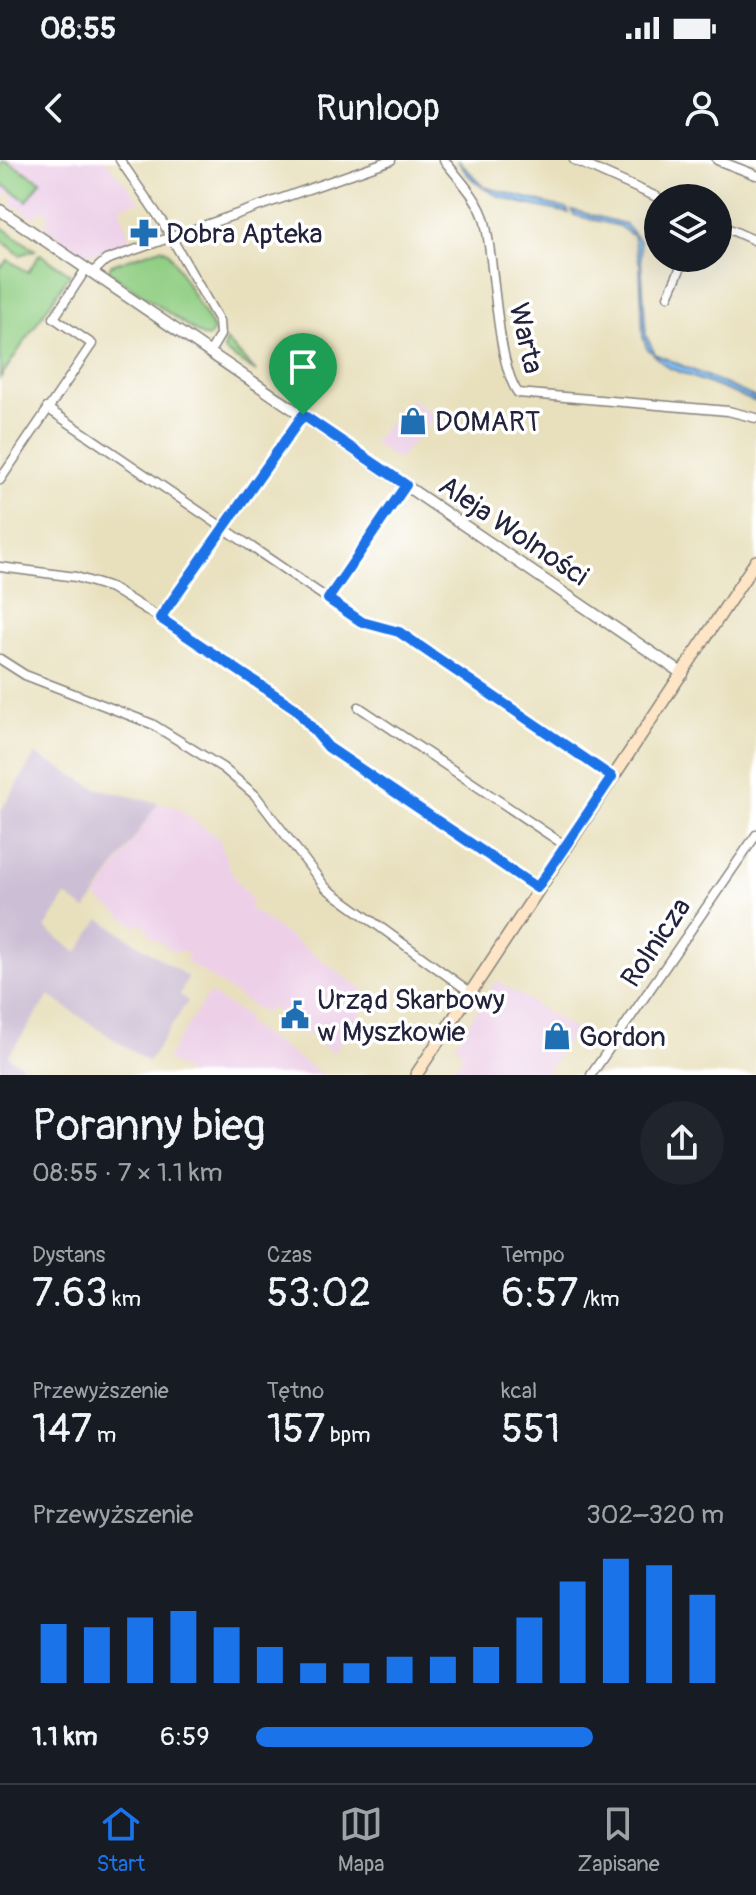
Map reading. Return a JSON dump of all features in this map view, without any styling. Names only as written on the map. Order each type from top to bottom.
[{"type":"main road","points":[[416,1075],[756,561]]},
{"type":"street","points":[[120,160],[171,237],[219,321],[220,335],[210,352]]},
{"type":"street","points":[[0,480],[92,344],[54,318],[89,271],[101,262],[391,160]]},
{"type":"street","name":"Warta","points":[[444,160],[485,221],[495,298],[512,380],[518,393],[728,411],[756,418]]},
{"type":"street","points":[[574,160],[644,191]]},
{"type":"street","points":[[717,160],[756,175]]},
{"type":"street","name":"Aleja Wolności","points":[[0,210],[683,674]]},
{"type":"street","points":[[732,230],[756,241]]},
{"type":"street","points":[[668,296],[679,272]]},
{"type":"street","points":[[47,408],[362,622],[399,632],[612,777]]},
{"type":"street","points":[[160,618],[303,415]]},
{"type":"street","points":[[328,599],[406,485]]},
{"type":"street","points":[[0,567],[76,577],[111,588],[296,709],[328,747],[537,888]]},
{"type":"street","points":[[0,659],[25,675],[152,724],[223,768],[255,795],[326,888],[470,992]]},
{"type":"street","points":[[359,707],[566,846]]},
{"type":"street","name":"Rolnicza","points":[[591,1075],[756,835]]},
{"type":"shaded area","points":[[0,160],[105,160],[140,201],[119,207],[131,242],[86,255],[43,225],[50,216],[41,209],[34,218],[10,202],[14,196],[8,192],[4,198],[0,196]]},
{"type":"shaded area","points":[[411,399],[435,416],[398,460],[372,443]]},
{"type":"shaded area","points":[[35,754],[96,788],[158,803],[86,910],[66,896],[45,928],[77,953],[100,919],[188,977],[180,995],[188,1001],[148,1062],[49,996],[8,1056],[35,1075],[0,1075],[0,813]]},
{"type":"shaded area","points":[[158,803],[178,808],[219,839],[231,872],[253,902],[249,908],[373,997],[333,1053],[313,1038],[314,1034],[309,1036],[271,1007],[265,1014],[186,961],[189,955],[181,950],[175,953],[148,934],[149,929],[141,924],[136,926],[96,898]]},
{"type":"shaded area","points":[[496,980],[575,1030],[545,1075],[450,1075],[464,1053],[455,1045]]},
{"type":"shaded area","points":[[209,993],[248,1017],[245,1023],[324,1075],[190,1075],[166,1059]]},
{"type":"green space","points":[[4,160],[41,181],[27,201],[0,183],[0,166]]},
{"type":"green space","points":[[0,226],[35,250],[20,255],[0,239]]},
{"type":"green space","points":[[161,248],[168,251],[214,331],[209,337],[202,336],[108,271],[111,265]]},
{"type":"green space","points":[[40,254],[70,274],[0,378],[0,268],[8,260],[28,272]]},
{"type":"green space","points":[[226,340],[256,372],[224,351]]},
{"type":"water","points":[[458,160],[484,187],[567,209],[569,213],[492,193],[479,185],[467,174]]},
{"type":"water","points":[[572,210],[625,224],[640,242],[646,336],[655,354],[756,398],[756,402],[667,367],[647,348],[643,337],[640,265],[633,236],[619,226],[574,215]]},
{"type":"place","name":"Dobra Apteka","points":[[144,233]]},
{"type":"place","name":"DOMART","points":[[413,421]]},
{"type":"place","name":"Urząd Skarbowy w Myszkowie","points":[[295,1015]]},
{"type":"place","name":"Gordon","points":[[557,1036]]},
{"type":"route","points":[[303,415],[406,485],[328,599],[362,622],[399,632],[612,777],[537,888],[328,747],[296,709],[160,618],[303,415]]}]
